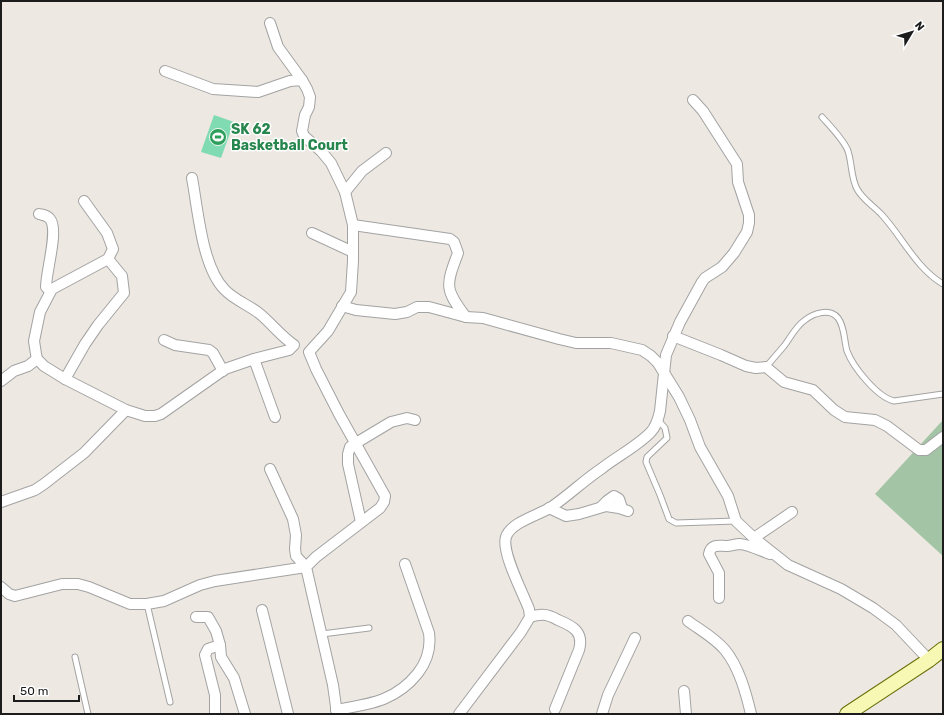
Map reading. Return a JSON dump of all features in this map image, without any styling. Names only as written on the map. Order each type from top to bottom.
[{"type":"main road","points":[[847,714],[929,660],[943,649]]},
{"type":"street","points":[[270,23],[278,47],[302,80],[310,97],[309,107],[305,116],[302,131],[304,136],[331,162],[345,192],[353,225],[351,292],[328,331],[309,352]]},
{"type":"street","points":[[165,71],[200,85],[219,89],[258,92],[290,81],[302,80]]},
{"type":"street","points":[[459,714],[521,632],[530,617],[529,608],[504,546],[505,538],[508,532],[514,527],[549,508],[652,430],[658,420],[660,412],[666,355],[673,336],[702,282],[728,261],[747,232],[750,223],[749,215],[738,182],[737,164],[704,111],[693,100]]},
{"type":"street","points":[[345,192],[362,171],[386,153]]},
{"type":"street","points":[[1,587],[9,594],[15,596],[62,584],[78,584],[130,604],[147,604],[164,601],[200,585],[216,581],[306,567],[316,557],[380,508],[384,502],[385,496],[339,414],[309,352],[294,345],[256,311],[227,292],[217,280],[213,272],[202,233],[192,178]]},
{"type":"street","points":[[84,201],[107,233],[113,249],[108,259],[52,289],[42,306],[34,341],[37,359],[44,366],[65,379],[126,410],[145,416],[155,416],[161,414],[223,371],[254,359],[289,350],[294,345]]},
{"type":"street","points":[[38,214],[49,217],[52,221],[53,239],[46,287],[48,289],[52,289]]},
{"type":"street","points":[[353,225],[450,239],[454,242],[458,253],[450,275],[449,291],[466,317]]},
{"type":"street","points":[[312,233],[353,252]]},
{"type":"street","points":[[65,379],[98,325],[124,293],[122,276],[108,259]]},
{"type":"street","points":[[342,306],[356,310],[395,314],[407,312],[417,308],[429,307],[466,317],[489,320],[559,339],[576,342],[611,343],[642,350],[658,363],[679,397],[700,447],[728,496],[736,521],[754,538],[788,565],[841,589],[873,608],[896,625],[929,660]]},
{"type":"street","points":[[673,336],[746,366],[758,368],[766,367],[784,382],[813,390],[834,410],[845,417],[875,420],[887,426],[919,450],[926,450],[943,437]]},
{"type":"street","points":[[164,340],[175,345],[209,350],[213,353],[223,371]]},
{"type":"street","points":[[1,381],[14,370],[28,366],[37,359]]},
{"type":"street","points":[[254,359],[276,418]]},
{"type":"street","points":[[1,502],[35,490],[44,484],[84,453],[126,410]]},
{"type":"street","points":[[362,522],[348,459],[350,448],[391,422],[407,418],[415,420]]},
{"type":"street","points":[[270,469],[293,519],[296,535],[294,549],[296,556],[306,567],[333,685],[337,712],[389,698],[412,680],[422,668],[428,656],[431,644],[429,633],[404,564]]},
{"type":"street","points":[[549,508],[566,516],[573,516],[601,506],[614,496],[619,499],[625,510]]},
{"type":"street","points":[[754,538],[792,512]]},
{"type":"street","points":[[719,598],[719,573],[709,554],[713,547],[739,544],[776,556]]},
{"type":"street","points":[[262,610],[288,714]]},
{"type":"street","points":[[530,617],[541,614],[552,617],[568,624],[580,636],[581,642],[579,650],[555,709]]},
{"type":"street","points":[[196,617],[208,617],[216,631],[220,645],[221,657],[234,678],[245,714]]},
{"type":"street","points":[[688,621],[715,641],[733,662],[747,698],[751,714]]},
{"type":"street","points":[[602,714],[608,695],[635,638]]},
{"type":"street","points":[[215,714],[215,695],[205,655],[208,649],[220,645]]},
{"type":"street","points":[[684,691],[686,714]]},
{"type":"lane","points":[[822,116],[846,147],[856,189],[881,214],[920,265],[943,284]]},
{"type":"lane","points":[[766,367],[804,320],[812,315],[826,312],[837,317],[841,322],[848,352],[855,365],[875,390],[888,400],[894,401],[943,394]]},
{"type":"lane","points":[[658,420],[665,428],[667,438],[646,457],[646,462],[669,519],[676,523],[736,521]]},
{"type":"lane","points":[[147,604],[170,702]]},
{"type":"lane","points":[[322,634],[369,628]]},
{"type":"lane","points":[[75,657],[88,714]]},
{"type":"green space","name":"SK 62 Basketball Court","points":[[214,115],[234,122],[221,158],[201,152]]},
{"type":"green space","points":[[943,420],[943,556],[875,494]]},
{"type":"place","name":"SK 62 Basketball Court","points":[[218,137]]}]
